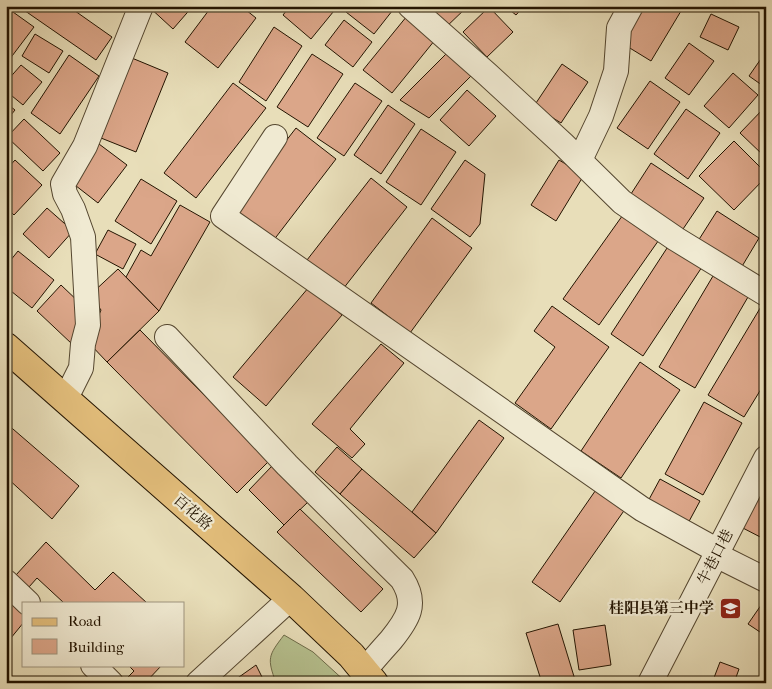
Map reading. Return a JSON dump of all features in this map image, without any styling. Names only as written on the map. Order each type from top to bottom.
[{"type":"main road","name":"百花路","points":[[6,347],[291,598],[337,641],[369,676]]},
{"type":"street","points":[[65,400],[81,368],[83,344],[88,325],[83,237],[73,209],[65,194],[63,184],[85,146],[141,6]]},
{"type":"street","points":[[410,6],[487,74],[580,160],[622,202],[676,239],[766,294]]},
{"type":"street","points":[[580,160],[602,116],[616,71],[619,28],[631,6]]},
{"type":"street","points":[[275,137],[223,216],[642,509],[766,580]]},
{"type":"street","points":[[167,336],[287,465],[402,579],[410,602],[406,619],[369,676]]},
{"type":"street","name":"牛巷口巷","points":[[650,683],[766,458]]},
{"type":"street","points":[[6,582],[27,602]]},
{"type":"street","points":[[198,683],[291,598]]},
{"type":"street","points":[[94,666],[111,683]]},
{"type":"green space","points":[[284,635],[313,652],[347,683],[276,683],[270,662],[272,653]]},
{"type":"building","points":[[18,6],[68,6],[112,37],[96,60]]},
{"type":"building","points":[[148,6],[193,6],[173,29]]},
{"type":"building","points":[[212,6],[241,6],[256,18],[218,68],[185,42]]},
{"type":"building","points":[[290,6],[338,6],[311,39],[283,15]]},
{"type":"building","points":[[351,6],[396,6],[374,34],[346,12]]},
{"type":"building","points":[[421,6],[468,6],[443,30]]},
{"type":"building","points":[[505,6],[524,6],[516,15]]},
{"type":"building","points":[[642,6],[684,6],[651,61],[620,42]]},
{"type":"building","points":[[6,7],[34,27],[6,64]]},
{"type":"building","points":[[489,7],[513,32],[487,57],[463,32]]},
{"type":"building","points":[[711,14],[739,27],[728,50],[700,37]]},
{"type":"building","points":[[407,16],[435,40],[392,93],[363,70]]},
{"type":"building","points":[[344,20],[372,42],[353,67],[325,45]]},
{"type":"building","points":[[274,27],[302,46],[266,101],[239,82]]},
{"type":"building","points":[[35,34],[63,51],[49,73],[22,56]]},
{"type":"building","points":[[689,43],[714,61],[689,95],[665,78]]},
{"type":"building","points":[[448,52],[472,75],[429,118],[400,100]]},
{"type":"building","points":[[766,53],[766,88],[749,76]]},
{"type":"building","points":[[312,54],[343,74],[308,127],[277,107]]},
{"type":"building","points":[[69,55],[99,76],[60,134],[31,113]]},
{"type":"building","points":[[127,56],[168,73],[136,152],[96,136]]},
{"type":"building","points":[[562,64],[588,82],[561,123],[534,106]]},
{"type":"building","points":[[21,65],[42,82],[23,105],[6,91],[6,82]]},
{"type":"building","points":[[733,73],[758,95],[729,128],[704,106]]},
{"type":"building","points":[[650,81],[680,102],[648,149],[617,128]]},
{"type":"building","points":[[233,83],[266,108],[196,198],[164,173]]},
{"type":"building","points":[[355,83],[382,101],[344,156],[317,138]]},
{"type":"building","points":[[467,90],[496,116],[469,146],[440,120]]},
{"type":"building","points":[[6,103],[15,110],[6,121]]},
{"type":"building","points":[[388,105],[415,124],[381,174],[354,155]]},
{"type":"building","points":[[766,106],[766,155],[764,156],[740,133]]},
{"type":"building","points":[[686,109],[720,133],[688,179],[654,154]]},
{"type":"building","points":[[24,119],[60,153],[43,171],[7,137]]},
{"type":"building","points":[[296,128],[336,159],[273,241],[233,209]]},
{"type":"building","points":[[421,129],[456,152],[421,205],[386,182]]},
{"type":"building","points":[[734,141],[766,173],[766,177],[734,210],[699,176]]},
{"type":"building","points":[[99,144],[127,165],[98,203],[71,182]]},
{"type":"building","points":[[15,160],[42,185],[14,215],[6,207],[6,170]]},
{"type":"building","points":[[465,160],[485,174],[480,224],[470,237],[431,209]]},
{"type":"building","points":[[559,160],[584,175],[556,221],[531,205]]},
{"type":"building","points":[[651,163],[704,198],[681,232],[629,197]]},
{"type":"building","points":[[371,178],[407,207],[343,289],[307,260]]},
{"type":"building","points":[[141,179],[177,201],[151,244],[115,221]]},
{"type":"building","points":[[180,205],[210,222],[159,311],[126,277],[141,250],[151,256]]},
{"type":"building","points":[[47,208],[73,231],[49,258],[23,234]]},
{"type":"building","points":[[717,211],[759,238],[741,268],[698,241]]},
{"type":"building","points":[[625,212],[661,237],[599,325],[563,299]]},
{"type":"building","points":[[432,218],[472,248],[410,333],[371,303]]},
{"type":"building","points":[[108,230],[136,244],[123,269],[95,254]]},
{"type":"building","points":[[669,245],[702,267],[643,356],[611,334]]},
{"type":"building","points":[[18,251],[54,280],[32,308],[6,287],[6,266]]},
{"type":"building","points":[[118,269],[159,311],[107,362],[88,342],[101,310],[90,295]]},
{"type":"building","points":[[713,276],[748,297],[695,388],[659,367]]},
{"type":"building","points":[[61,285],[82,305],[72,344],[37,311]]},
{"type":"building","points":[[309,287],[342,315],[266,406],[233,377]]},
{"type":"building","points":[[765,300],[766,381],[744,417],[708,395]]},
{"type":"building","points":[[552,306],[609,347],[551,429],[515,403],[555,347],[534,331]]},
{"type":"building","points":[[140,330],[269,461],[237,493],[107,362]]},
{"type":"building","points":[[381,344],[404,363],[350,429],[365,444],[352,458],[312,424]]},
{"type":"building","points":[[640,362],[680,390],[621,478],[581,451]]},
{"type":"building","points":[[704,402],[742,423],[703,495],[665,474]]},
{"type":"building","points":[[479,420],[504,438],[436,533],[412,512]]},
{"type":"building","points":[[6,423],[79,486],[52,519],[6,477]]},
{"type":"building","points":[[337,447],[362,469],[340,494],[315,472]]},
{"type":"building","points":[[272,466],[308,502],[284,525],[249,490]]},
{"type":"building","points":[[362,469],[436,533],[414,558],[340,494]]},
{"type":"building","points":[[766,474],[766,540],[739,526]]},
{"type":"building","points":[[660,479],[700,501],[686,527],[646,505]]},
{"type":"building","points":[[600,484],[628,505],[560,602],[532,582]]},
{"type":"building","points":[[300,509],[383,589],[361,612],[277,532]]},
{"type":"building","points":[[46,542],[95,590],[113,572],[146,602],[63,602],[37,578],[29,587],[16,575]]},
{"type":"building","points":[[6,595],[22,607],[22,624],[6,644]]},
{"type":"building","points":[[766,598],[766,636],[748,624]]},
{"type":"building","points":[[558,624],[576,683],[542,683],[526,633]]},
{"type":"building","points":[[605,625],[611,665],[579,670],[573,630]]},
{"type":"building","points":[[720,662],[739,669],[734,683],[712,683]]},
{"type":"building","points":[[256,665],[265,683],[232,683],[232,682]]},
{"type":"building","points":[[129,666],[161,666],[145,683],[129,683],[126,679],[134,671]]},
{"type":"building","points":[[762,666],[766,667],[766,683],[761,683]]},
{"type":"place","name":"桂阳县第三中学","points":[[730,608]]}]
